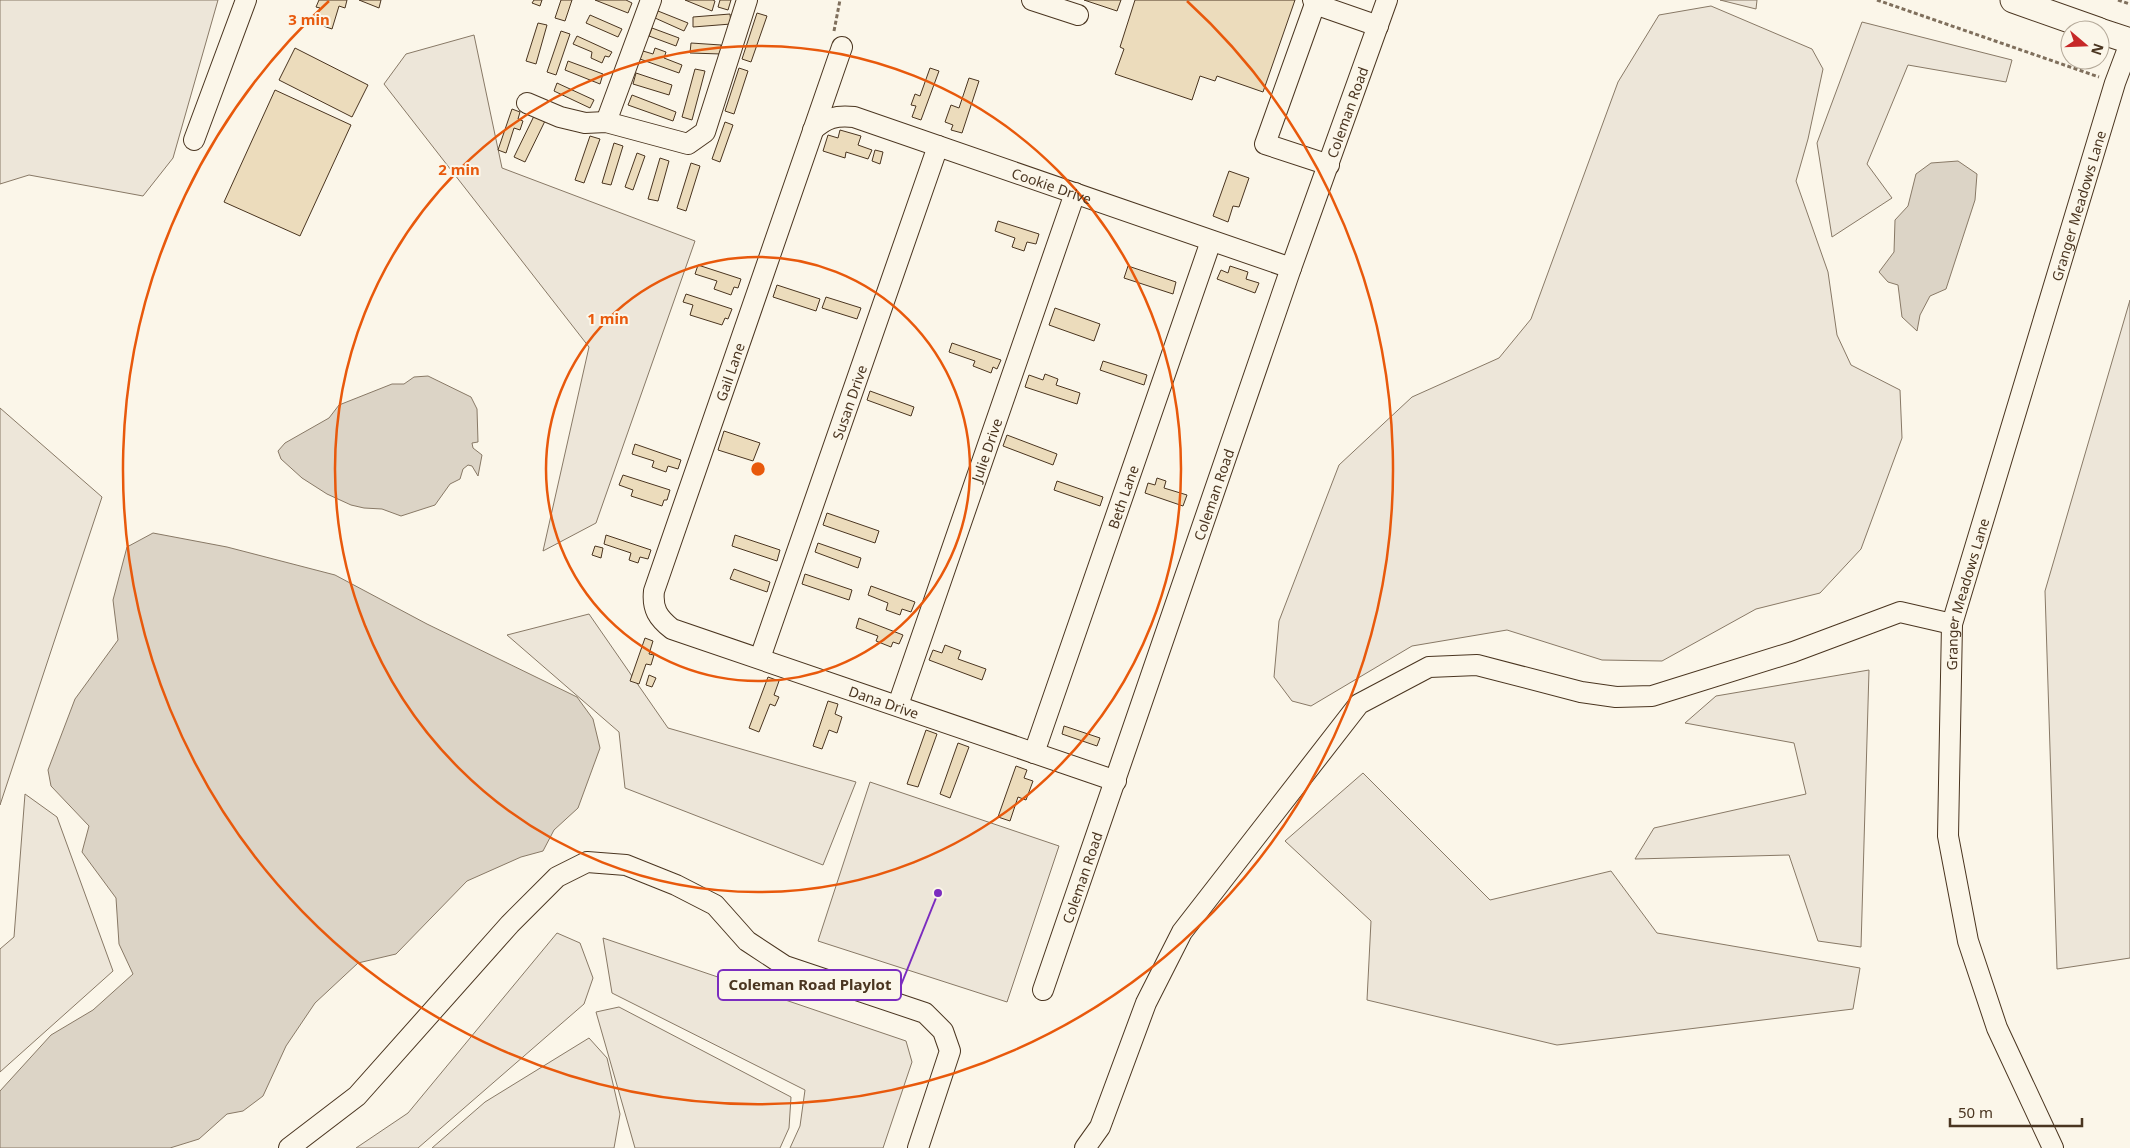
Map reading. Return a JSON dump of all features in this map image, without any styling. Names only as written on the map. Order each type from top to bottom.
[{"type":"main road","points":[[2013,0],[2070,20]]},
{"type":"main road","points":[[2110,34],[2130,42]]},
{"type":"street","points":[[194,140],[246,0]]},
{"type":"street","points":[[606,122],[651,0]]},
{"type":"street","points":[[527,103],[560,117],[585,123],[606,122],[688,144],[704,132],[747,0]]},
{"type":"street","points":[[1032,0],[1078,15]]},
{"type":"street","name":"Coleman Road","points":[[1043,990],[1291,268],[1387,0]]},
{"type":"street","points":[[1328,165],[1264,144],[1314,2],[1378,26]]},
{"type":"street","name":"Granger Meadows Lane","points":[[2053,1148],[1997,1028],[1966,932],[1948,836],[1952,624],[2115,83],[2130,42]]},
{"type":"street","name":"Gail Lane","points":[[658,614],[652,604],[654,591],[842,47]]},
{"type":"street","name":"Cookie Drive","points":[[813,130],[824,120],[839,116],[854,117],[1291,268]]},
{"type":"street","name":"Susan Drive","points":[[760,658],[938,146]]},
{"type":"street","name":"Julie Drive","points":[[898,705],[1075,193]]},
{"type":"street","name":"Beth Lane","points":[[1034,752],[1211,241]]},
{"type":"street","points":[[1085,1148],[1100,1127],[1146,1003],[1182,932],[1359,704],[1429,667],[1477,665],[1581,692],[1616,697],[1652,696],[1792,652],[1900,612],[1952,624]]},
{"type":"street","name":"Dana Drive","points":[[658,614],[664,623],[672,629],[1116,781]]},
{"type":"street","points":[[289,1148],[357,1096],[510,924],[557,877],[587,862],[626,865],[676,884],[716,905],[747,941],[785,966],[925,1013],[943,1031],[950,1051],[918,1148]]},
{"type":"path","points":[[840,0],[832,41],[842,47]]},
{"type":"path","points":[[1877,0],[2115,83]]},
{"type":"path","points":[[2118,0],[2130,4]]},
{"type":"shaded area","points":[[0,0],[218,0],[173,158],[143,196],[29,175],[0,184]]},
{"type":"shaded area","points":[[1720,0],[1757,0],[1756,9]]},
{"type":"shaded area","points":[[1711,6],[1812,49],[1823,69],[1808,139],[1796,181],[1828,272],[1837,335],[1851,365],[1900,390],[1902,438],[1861,549],[1820,593],[1756,609],[1662,661],[1602,660],[1507,630],[1412,646],[1311,706],[1292,701],[1274,677],[1279,621],[1339,465],[1412,397],[1499,358],[1531,319],[1618,82],[1659,15]]},
{"type":"shaded area","points":[[1862,22],[2012,60],[2006,82],[1908,65],[1867,164],[1892,198],[1832,237],[1817,143]]},
{"type":"shaded area","points":[[474,35],[502,168],[695,241],[596,523],[543,551],[589,347],[384,84],[406,54]]},
{"type":"shaded area","points":[[1958,161],[1977,174],[1975,200],[1946,289],[1930,296],[1920,315],[1917,331],[1902,317],[1898,285],[1888,282],[1879,272],[1894,252],[1895,220],[1908,206],[1916,174],[1931,163]]},
{"type":"shaded area","points":[[2130,300],[2130,958],[2057,969],[2045,591]]},
{"type":"shaded area","points":[[428,376],[471,397],[477,409],[478,442],[472,443],[473,448],[482,455],[478,476],[472,466],[468,465],[463,469],[460,479],[450,484],[435,505],[401,516],[382,509],[351,505],[327,494],[302,478],[281,459],[278,451],[285,443],[329,418],[339,405],[392,384],[404,384],[414,377]]},
{"type":"shaded area","points":[[0,408],[102,497],[0,805]]},
{"type":"shaded area","points":[[153,533],[227,547],[335,575],[427,624],[577,697],[593,719],[600,748],[578,808],[554,830],[543,851],[521,857],[467,881],[396,954],[358,963],[315,1003],[286,1046],[263,1096],[243,1111],[227,1114],[199,1139],[170,1148],[0,1148],[0,1091],[51,1035],[93,1010],[133,974],[119,944],[116,898],[82,852],[89,826],[51,786],[48,770],[75,699],[118,640],[113,600],[127,547]]},
{"type":"shaded area","points":[[589,614],[668,728],[856,782],[823,865],[625,788],[619,732],[507,635]]},
{"type":"shaded area","points":[[1869,670],[1861,947],[1818,941],[1789,855],[1635,859],[1654,828],[1806,794],[1794,743],[1685,723],[1716,696]]},
{"type":"shaded area","points":[[1363,773],[1490,900],[1611,871],[1657,933],[1860,968],[1853,1009],[1557,1045],[1367,1000],[1371,921],[1285,841]]},
{"type":"shaded area","points":[[870,782],[1059,846],[1007,1002],[818,941]]},
{"type":"shaded area","points":[[25,794],[57,817],[113,971],[0,1072],[0,949],[14,937]]},
{"type":"shaded area","points":[[557,933],[580,943],[593,978],[584,1004],[418,1148],[356,1148],[408,1113]]},
{"type":"shaded area","points":[[603,938],[906,1041],[912,1062],[883,1148],[790,1148],[800,1126],[805,1090],[612,993]]},
{"type":"shaded area","points":[[619,1007],[791,1097],[789,1128],[780,1148],[635,1148],[596,1012]]},
{"type":"shaded area","points":[[589,1038],[607,1058],[620,1114],[614,1148],[432,1148],[485,1102]]},
{"type":"building","points":[[319,0],[347,0],[345,8],[339,6],[332,29],[315,23],[320,8],[316,7]]},
{"type":"building","points":[[359,0],[381,0],[379,8]]},
{"type":"building","points":[[534,0],[542,0],[540,6],[532,3]]},
{"type":"building","points":[[561,0],[572,0],[565,21],[555,18]]},
{"type":"building","points":[[595,0],[626,0],[632,3],[628,13]]},
{"type":"building","points":[[685,0],[713,0],[715,1],[712,11]]},
{"type":"building","points":[[720,0],[731,0],[728,10],[718,7]]},
{"type":"building","points":[[1084,0],[1121,0],[1117,11]]},
{"type":"building","points":[[1135,0],[1295,0],[1263,92],[1217,76],[1215,81],[1200,76],[1192,100],[1115,74],[1124,49],[1120,47]]},
{"type":"building","points":[[658,11],[688,23],[684,31],[655,18]]},
{"type":"building","points":[[757,13],[767,16],[751,62],[742,59]]},
{"type":"building","points":[[730,14],[731,24],[693,27],[693,17]]},
{"type":"building","points":[[590,15],[622,29],[618,37],[586,23]]},
{"type":"building","points":[[538,23],[547,25],[536,64],[526,61]]},
{"type":"building","points":[[652,28],[679,38],[676,46],[649,36]]},
{"type":"building","points":[[561,31],[570,34],[556,75],[547,72]]},
{"type":"building","points":[[577,36],[612,52],[609,57],[605,56],[602,63],[591,58],[592,52],[573,44]]},
{"type":"building","points":[[691,43],[721,45],[721,54],[690,53]]},
{"type":"building","points":[[295,48],[368,85],[352,117],[279,80]]},
{"type":"building","points":[[655,48],[666,52],[664,58],[682,65],[679,73],[640,59],[643,51],[653,54]]},
{"type":"building","points":[[568,61],[603,74],[600,84],[565,70]]},
{"type":"building","points":[[739,68],[748,71],[734,114],[725,111]]},
{"type":"building","points":[[930,68],[939,71],[921,120],[912,117],[916,106],[911,105],[915,94],[920,96]]},
{"type":"building","points":[[695,69],[705,71],[692,120],[682,117]]},
{"type":"building","points":[[636,73],[672,85],[669,95],[633,84]]},
{"type":"building","points":[[969,78],[979,81],[962,133],[951,130],[953,125],[945,122],[951,105],[959,108]]},
{"type":"building","points":[[557,83],[594,100],[590,108],[554,91]]},
{"type":"building","points":[[275,90],[351,125],[300,236],[224,202]]},
{"type":"building","points":[[632,95],[676,112],[673,121],[628,105]]},
{"type":"building","points":[[512,109],[520,112],[518,119],[523,121],[520,130],[514,128],[506,153],[498,150]]},
{"type":"building","points":[[534,116],[545,121],[525,162],[514,157]]},
{"type":"building","points":[[725,122],[733,125],[720,162],[712,159]]},
{"type":"building","points":[[840,130],[861,136],[858,145],[872,150],[868,159],[846,152],[845,158],[823,151],[828,135],[838,138]]},
{"type":"building","points":[[590,136],[600,139],[584,183],[575,180]]},
{"type":"building","points":[[614,143],[623,146],[611,185],[602,183]]},
{"type":"building","points":[[875,150],[883,152],[880,164],[872,161]]},
{"type":"building","points":[[637,153],[645,156],[633,190],[625,187]]},
{"type":"building","points":[[660,158],[669,161],[658,201],[648,199]]},
{"type":"building","points":[[691,163],[700,166],[686,211],[677,208]]},
{"type":"building","points":[[1229,171],[1249,178],[1239,207],[1233,206],[1228,222],[1213,216]]},
{"type":"building","points":[[998,221],[1039,234],[1036,244],[1027,242],[1024,251],[1012,247],[1015,238],[995,231]]},
{"type":"building","points":[[698,265],[741,279],[738,288],[734,287],[731,295],[714,289],[717,281],[695,274]]},
{"type":"building","points":[[1128,266],[1176,282],[1173,294],[1124,278]]},
{"type":"building","points":[[1230,266],[1248,272],[1246,279],[1259,283],[1255,293],[1217,279],[1221,270],[1228,273]]},
{"type":"building","points":[[777,285],[820,299],[816,311],[773,297]]},
{"type":"building","points":[[686,294],[732,309],[728,319],[725,318],[722,325],[690,315],[693,305],[683,302]]},
{"type":"building","points":[[826,297],[861,308],[857,319],[822,308]]},
{"type":"building","points":[[1055,308],[1100,324],[1094,341],[1049,325]]},
{"type":"building","points":[[952,343],[1001,360],[997,369],[993,367],[991,373],[973,366],[975,361],[949,352]]},
{"type":"building","points":[[1103,361],[1147,375],[1144,385],[1100,370]]},
{"type":"building","points":[[1045,374],[1058,379],[1056,385],[1080,393],[1077,404],[1025,387],[1029,375],[1043,380]]},
{"type":"building","points":[[870,391],[914,407],[911,416],[867,400]]},
{"type":"building","points":[[724,431],[760,443],[753,461],[718,450]]},
{"type":"building","points":[[1007,435],[1057,454],[1053,465],[1003,446]]},
{"type":"building","points":[[635,444],[681,460],[678,469],[668,466],[666,472],[652,467],[654,461],[632,454]]},
{"type":"building","points":[[623,475],[670,490],[667,500],[664,500],[662,506],[631,496],[633,490],[619,485]]},
{"type":"building","points":[[1157,478],[1166,481],[1164,488],[1187,495],[1183,506],[1145,493],[1148,483],[1155,485]]},
{"type":"building","points":[[1057,481],[1103,497],[1100,506],[1054,490]]},
{"type":"building","points":[[827,513],[879,531],[875,543],[823,525]]},
{"type":"building","points":[[606,535],[651,550],[648,559],[640,557],[638,563],[629,560],[631,553],[604,544]]},
{"type":"building","points":[[735,535],[780,550],[777,561],[732,546]]},
{"type":"building","points":[[818,543],[861,558],[858,568],[815,552]]},
{"type":"building","points":[[595,546],[603,548],[601,558],[592,555]]},
{"type":"building","points":[[734,569],[770,582],[767,592],[730,579]]},
{"type":"building","points":[[805,574],[852,590],[849,600],[802,584]]},
{"type":"building","points":[[871,586],[915,602],[911,612],[902,609],[900,615],[886,610],[888,603],[868,595]]},
{"type":"building","points":[[859,618],[903,635],[899,644],[893,642],[891,647],[876,641],[878,636],[856,628]]},
{"type":"building","points":[[645,638],[653,641],[649,654],[654,655],[651,665],[646,664],[639,684],[630,681]]},
{"type":"building","points":[[945,645],[961,651],[958,659],[986,669],[982,680],[929,660],[933,650],[942,653]]},
{"type":"building","points":[[649,675],[656,678],[652,687],[646,685]]},
{"type":"building","points":[[768,677],[779,681],[774,695],[779,697],[775,706],[770,704],[759,732],[749,728]]},
{"type":"building","points":[[828,701],[838,704],[835,714],[842,717],[837,733],[829,730],[822,749],[813,746]]},
{"type":"building","points":[[1064,726],[1100,738],[1097,746],[1062,734]]},
{"type":"building","points":[[926,730],[937,734],[918,787],[907,784]]},
{"type":"building","points":[[958,743],[969,747],[950,798],[940,794]]},
{"type":"building","points":[[1016,766],[1027,770],[1024,778],[1033,781],[1026,800],[1018,797],[1010,821],[998,817]]},
{"type":"place","name":"Coleman Road Playlot","points":[[938,893]]}]
